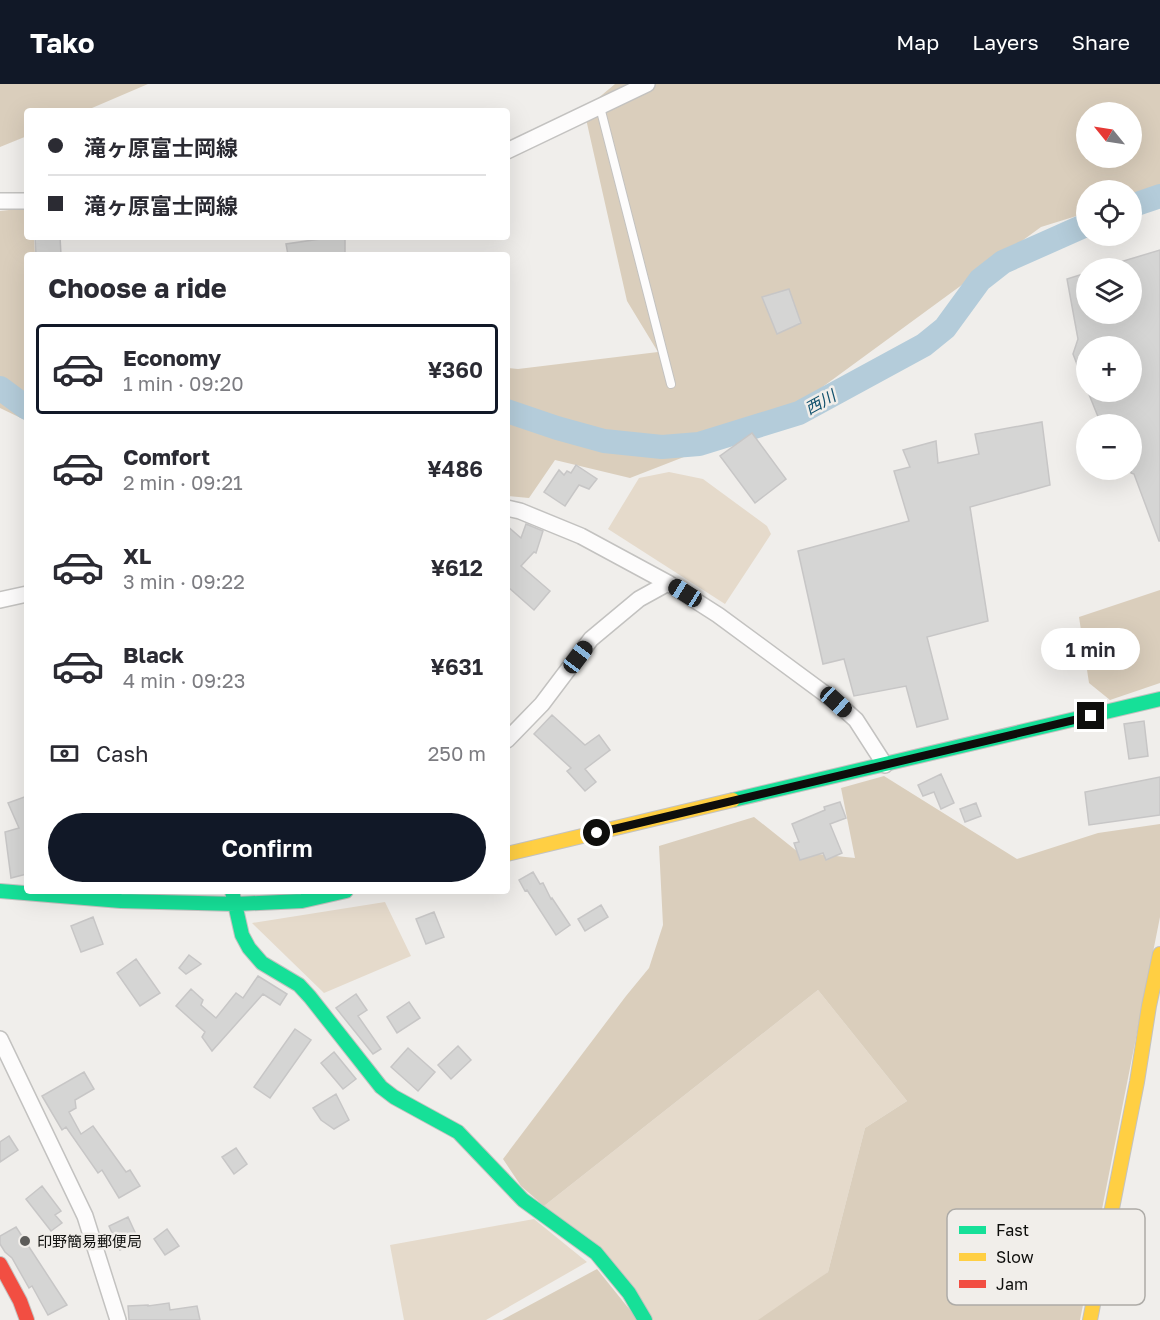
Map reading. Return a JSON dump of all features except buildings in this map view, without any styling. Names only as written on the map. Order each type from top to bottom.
[{"type":"main road","points":[[510,853],[1160,699]]},
{"type":"main road","points":[[0,891],[24,893]]},
{"type":"main road","points":[[33,894],[122,902],[321,894]]},
{"type":"main road","points":[[234,897],[242,935],[249,948],[262,963],[299,985],[381,1086],[394,1097],[458,1132],[523,1200],[596,1253],[630,1293],[645,1320]]},
{"type":"main road","points":[[1112,1209],[1160,954]]},
{"type":"main road","points":[[0,1264],[20,1301],[27,1320]]},
{"type":"main road","points":[[1090,1320],[1093,1305]]},
{"type":"street","points":[[510,151],[648,84]]},
{"type":"street","points":[[0,201],[24,201]]},
{"type":"street","points":[[510,509],[581,536],[669,583],[718,615],[836,702],[856,720],[885,765]]},
{"type":"street","points":[[510,737],[542,704],[591,639],[639,599],[669,583]]},
{"type":"street","points":[[0,600],[24,595]]},
{"type":"street","points":[[0,1039],[85,1216],[118,1320]]},
{"type":"lane","points":[[600,107],[671,384]]},
{"type":"shaded area","points":[[0,84],[148,84],[92,108],[24,108],[24,137],[0,147]]},
{"type":"shaded area","points":[[615,84],[1160,84],[1160,191],[1142,196],[1142,180],[1076,180],[1076,216],[1041,227],[776,421],[630,478],[555,460],[529,498],[510,496],[510,368],[658,352],[627,301],[584,110]]},
{"type":"shaded area","points":[[24,208],[24,240],[34,240],[35,252],[24,252],[24,420],[0,408],[0,211]]},
{"type":"shaded area","points":[[669,472],[703,479],[767,526],[771,534],[725,604],[608,529],[639,478]]},
{"type":"shaded area","points":[[1160,590],[1160,683],[1110,700],[1089,683],[1079,617]]},
{"type":"shaded area","points":[[884,776],[1017,859],[1098,833],[1160,824],[1160,917],[1102,1209],[947,1209],[947,1305],[1083,1305],[1080,1320],[758,1320],[828,1272],[865,1128],[907,1101],[818,990],[544,1206],[521,1186],[503,1159],[649,968],[663,925],[659,846],[754,817],[798,852],[855,858],[841,788]]},
{"type":"shaded area","points":[[385,902],[411,956],[324,993],[252,923]]},
{"type":"shaded area","points":[[818,990],[907,1101],[865,1128],[828,1272],[767,1320],[650,1320],[544,1206]]},
{"type":"shaded area","points":[[534,1219],[587,1262],[486,1320],[404,1320],[390,1245]]},
{"type":"shaded area","points":[[597,1269],[638,1320],[502,1320]]},
{"type":"waterway","name":"西川","points":[[1142,202],[1160,196]]},
{"type":"waterway","name":"西川","points":[[510,412],[604,441],[662,447],[699,444],[799,413],[924,345],[945,328],[980,280],[1003,262],[1076,229]]},
{"type":"waterway","name":"西川","points":[[0,388],[24,406]]},
{"type":"traffic: fast","points":[[733,800],[1160,699]]},
{"type":"traffic: fast","points":[[0,891],[24,893]]},
{"type":"traffic: fast","points":[[36,894],[121,901],[236,904],[302,901],[333,894]]},
{"type":"traffic: fast","points":[[233,894],[242,935],[249,948],[262,963],[299,985],[381,1087],[394,1097],[458,1132],[523,1200],[596,1253],[629,1293],[645,1320]]},
{"type":"traffic: slow","points":[[510,853],[733,800]]},
{"type":"traffic: slow","points":[[1112,1209],[1160,954]]},
{"type":"traffic: slow","points":[[1090,1320],[1093,1305]]},
{"type":"traffic: jam","points":[[0,1264],[20,1301],[27,1320]]},
{"type":"place","name":"印野簡易郵便局","points":[[25,1241]]},
{"type":"route","points":[[597,833],[1091,716]]}]
